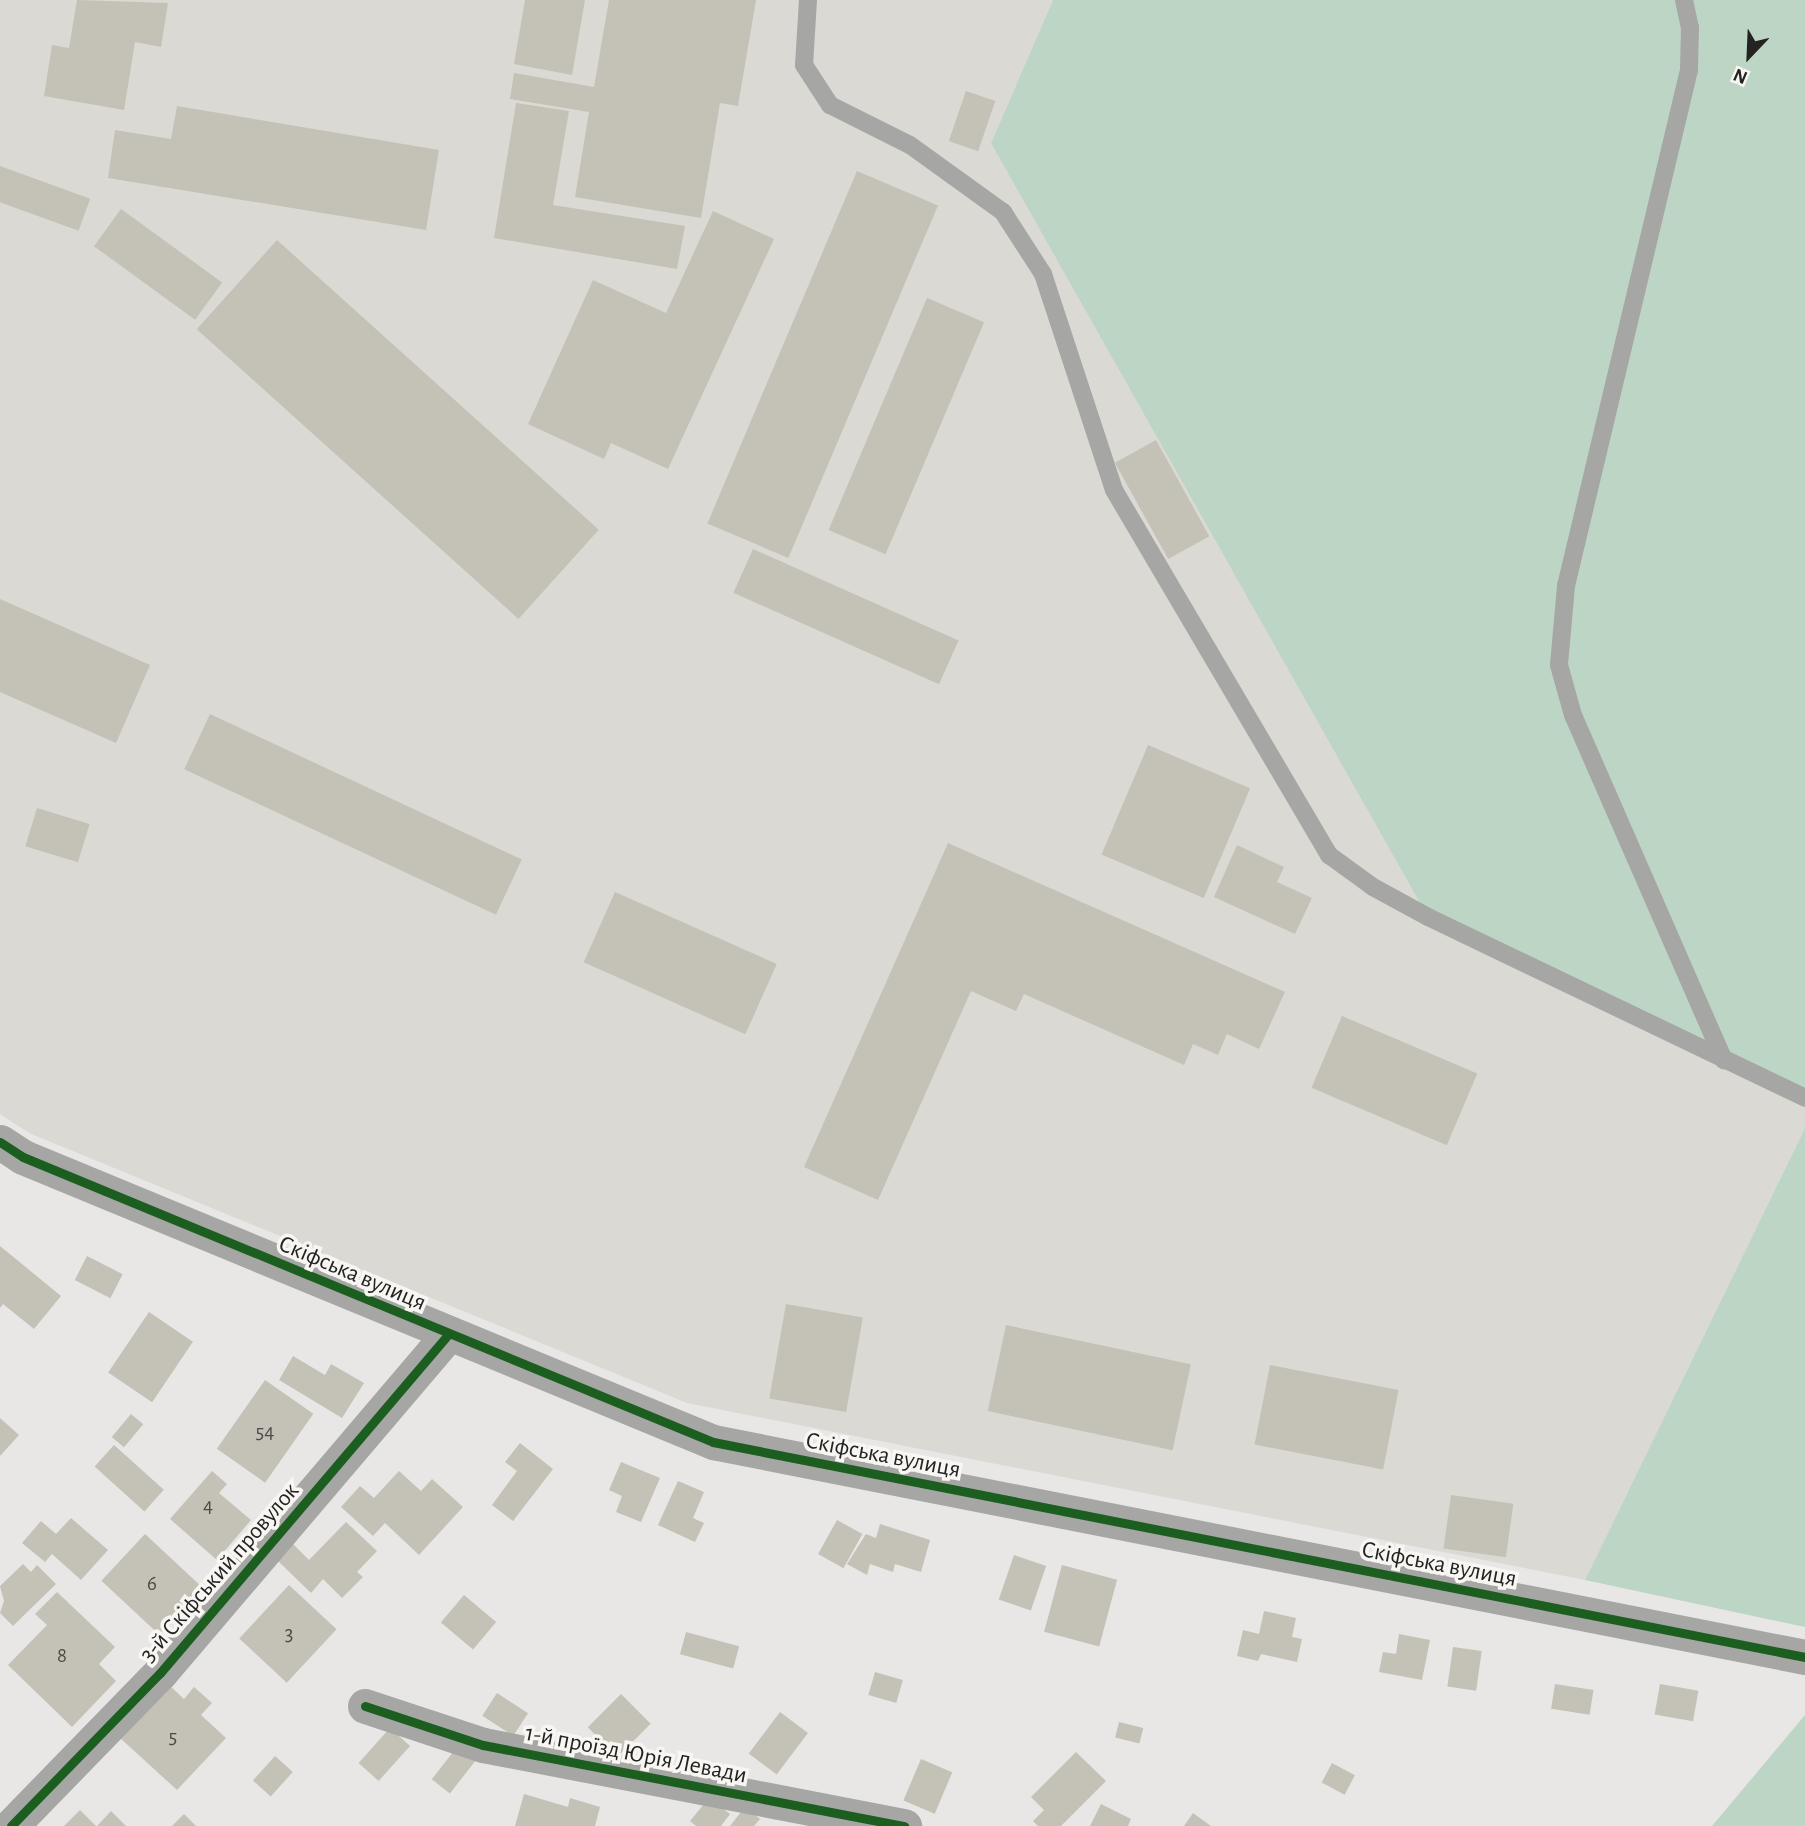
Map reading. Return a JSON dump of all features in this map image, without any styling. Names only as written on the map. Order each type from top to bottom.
[{"type":"street","name":"Скіфська вулиця","points":[[8,1159],[713,1441],[1805,1657]]},
{"type":"street","name":"3-й Скіфський провулок","points":[[11,1826],[160,1673],[448,1335]]},
{"type":"street","name":"1-й проїзд Юрія Левади","points":[[365,1706],[483,1745],[904,1826]]},
{"type":"lane","points":[[808,0],[804,65],[830,105],[910,145],[1003,212],[1043,274],[1114,490],[1329,855],[1373,887],[1428,916],[1805,1098]]},
{"type":"lane","points":[[1684,0],[1690,28],[1689,70],[1566,586],[1559,665],[1573,715],[1724,1059]]},
{"type":"shaded area","points":[[0,0],[1053,0],[991,143],[1805,1098],[1805,1128],[1585,1580],[687,1403],[29,1133],[0,1114]]},
{"type":"green space","points":[[1053,0],[1805,0],[1805,1098],[1428,917],[991,143]]},
{"type":"green space","points":[[1805,1128],[1805,1627],[1585,1580]]},
{"type":"green space","points":[[1805,1715],[1805,1826],[1712,1826]]},
{"type":"building","points":[[77,0],[168,3],[161,47],[135,42],[124,110],[44,96],[52,45],[69,48]]},
{"type":"building","points":[[525,0],[585,0],[572,75],[514,64]]},
{"type":"building","points":[[609,0],[756,0],[738,106],[720,103],[701,218],[575,197],[589,112],[510,99],[514,73],[594,87]]},
{"type":"building","points":[[966,91],[995,101],[978,151],[949,141]]},
{"type":"building","points":[[516,103],[569,111],[553,205],[685,226],[677,269],[494,238]]},
{"type":"building","points":[[177,106],[439,150],[426,230],[108,178],[115,130],[171,139]]},
{"type":"building","points":[[0,166],[90,199],[79,231],[0,202]]},
{"type":"building","points":[[857,171],[938,205],[788,558],[707,524]]},
{"type":"building","points":[[121,209],[222,282],[195,320],[94,246]]},
{"type":"building","points":[[713,211],[774,239],[668,469],[611,443],[604,459],[528,424],[593,280],[666,313]]},
{"type":"building","points":[[277,240],[599,530],[518,619],[197,329]]},
{"type":"building","points":[[927,298],[984,322],[886,554],[829,530]]},
{"type":"building","points":[[1156,440],[1209,536],[1168,559],[1115,463]]},
{"type":"building","points":[[753,549],[959,641],[939,684],[733,593]]},
{"type":"building","points":[[0,599],[150,665],[116,743],[0,692]]},
{"type":"building","points":[[210,714],[522,859],[496,915],[184,769]]},
{"type":"building","points":[[1148,745],[1250,788],[1204,898],[1102,855]]},
{"type":"building","points":[[37,808],[90,824],[78,862],[25,846]]},
{"type":"building","points":[[948,843],[1285,992],[1259,1049],[1227,1034],[1218,1055],[1193,1044],[1184,1065],[1024,994],[1016,1011],[971,991],[878,1200],[804,1167]]},
{"type":"building","points":[[1237,845],[1284,867],[1277,882],[1312,898],[1295,934],[1214,897]]},
{"type":"building","points":[[615,892],[777,964],[745,1034],[584,962]]},
{"type":"building","points":[[1342,1016],[1477,1073],[1447,1145],[1312,1088]]},
{"type":"building","points":[[0,1246],[61,1296],[34,1329],[3,1304],[0,1308]]},
{"type":"building","points":[[87,1256],[123,1274],[110,1298],[75,1280]]},
{"type":"building","points":[[786,1304],[863,1318],[846,1412],[769,1399]]},
{"type":"building","points":[[149,1312],[193,1342],[152,1402],[108,1373]]},
{"type":"building","points":[[1006,1325],[1191,1364],[1173,1450],[988,1411]]},
{"type":"building","points":[[293,1356],[325,1375],[331,1364],[364,1383],[342,1418],[279,1380]]},
{"type":"building","points":[[1270,1365],[1399,1390],[1383,1470],[1255,1445]]},
{"type":"building","points":[[265,1380],[313,1414],[265,1483],[217,1449]]},
{"type":"building","points":[[131,1414],[143,1424],[124,1447],[112,1437]]},
{"type":"building","points":[[0,1418],[19,1435],[0,1456]]},
{"type":"building","points":[[520,1443],[553,1469],[513,1521],[492,1505],[517,1471],[505,1462]]},
{"type":"building","points":[[114,1445],[164,1490],[144,1511],[95,1467]]},
{"type":"building","points":[[621,1462],[660,1478],[641,1522],[616,1512],[622,1496],[609,1490]]},
{"type":"building","points":[[212,1471],[227,1484],[219,1493],[251,1520],[217,1560],[170,1519]]},
{"type":"building","points":[[399,1471],[421,1491],[432,1479],[463,1507],[419,1555],[385,1523],[373,1536],[341,1507],[360,1486],[374,1498]]},
{"type":"building","points":[[678,1481],[704,1492],[693,1518],[704,1523],[695,1542],[658,1525]]},
{"type":"building","points":[[1451,1495],[1513,1504],[1506,1557],[1443,1548]]},
{"type":"building","points":[[71,1518],[108,1550],[81,1580],[52,1554],[45,1562],[22,1543],[41,1521],[56,1534]]},
{"type":"building","points":[[837,1520],[862,1534],[843,1568],[818,1554]]},
{"type":"building","points":[[346,1522],[377,1551],[357,1572],[363,1577],[342,1598],[323,1579],[311,1593],[276,1559],[292,1543],[309,1560]]},
{"type":"building","points":[[880,1524],[930,1540],[921,1572],[895,1564],[893,1572],[870,1564],[867,1575],[847,1564],[866,1534],[876,1538]]},
{"type":"building","points":[[145,1534],[204,1589],[160,1635],[101,1581]]},
{"type":"building","points":[[1014,1555],[1046,1566],[1031,1611],[999,1599]]},
{"type":"building","points":[[23,1564],[31,1572],[37,1565],[56,1584],[13,1626],[0,1613],[4,1601],[0,1586]]},
{"type":"building","points":[[1062,1565],[1117,1580],[1099,1646],[1044,1632]]},
{"type":"building","points":[[289,1585],[337,1629],[287,1683],[239,1638]]},
{"type":"building","points":[[57,1592],[115,1647],[99,1664],[116,1681],[72,1727],[8,1665],[47,1625],[35,1614]]},
{"type":"building","points":[[464,1595],[496,1622],[473,1650],[441,1623]]},
{"type":"building","points":[[1264,1611],[1296,1618],[1292,1637],[1302,1639],[1297,1662],[1261,1654],[1258,1661],[1237,1656],[1243,1630],[1259,1634]]},
{"type":"building","points":[[686,1632],[739,1646],[733,1668],[680,1654]]},
{"type":"building","points":[[1399,1634],[1430,1640],[1422,1680],[1379,1672],[1383,1652],[1396,1654]]},
{"type":"building","points":[[1453,1647],[1482,1651],[1476,1691],[1447,1687]]},
{"type":"building","points":[[875,1672],[903,1680],[896,1703],[868,1695]]},
{"type":"building","points":[[168,1684],[184,1699],[194,1687],[212,1703],[201,1715],[226,1738],[177,1790],[119,1737]]},
{"type":"building","points":[[1555,1684],[1594,1690],[1590,1715],[1551,1709]]},
{"type":"building","points":[[1660,1684],[1698,1691],[1693,1721],[1655,1715]]},
{"type":"building","points":[[497,1693],[528,1713],[513,1736],[482,1716]]},
{"type":"building","points":[[621,1694],[651,1724],[617,1757],[588,1727]]},
{"type":"building","points":[[780,1712],[808,1733],[777,1775],[749,1754]]},
{"type":"building","points":[[1119,1722],[1143,1728],[1139,1744],[1115,1738]]},
{"type":"building","points":[[390,1728],[410,1746],[379,1781],[359,1763]]},
{"type":"building","points":[[457,1747],[475,1761],[450,1793],[432,1779]]},
{"type":"building","points":[[1076,1752],[1106,1781],[1061,1826],[1038,1826],[1033,1821],[1044,1810],[1031,1797]]},
{"type":"building","points":[[275,1756],[293,1772],[271,1797],[253,1781]]},
{"type":"building","points":[[921,1759],[952,1772],[935,1814],[903,1800]]},
{"type":"building","points":[[1332,1763],[1355,1775],[1345,1795],[1322,1782]]},
{"type":"building","points":[[524,1794],[568,1807],[570,1798],[600,1807],[595,1826],[515,1826]]},
{"type":"building","points":[[709,1798],[730,1814],[721,1826],[696,1826],[690,1821]]},
{"type":"building","points":[[1101,1804],[1131,1819],[1128,1826],[1090,1826]]},
{"type":"building","points":[[745,1807],[760,1819],[754,1826],[730,1826]]},
{"type":"building","points":[[80,1810],[96,1826],[64,1826]]},
{"type":"building","points":[[111,1811],[126,1826],[97,1826]]},
{"type":"building","points":[[1193,1813],[1211,1826],[1184,1826]]},
{"type":"building","points":[[184,1814],[196,1826],[172,1826]]},
{"type":"cycle path","points":[[0,1142],[23,1157],[713,1442],[1805,1657]]},
{"type":"cycle path","points":[[11,1826],[160,1673],[448,1335]]},
{"type":"cycle path","points":[[365,1706],[483,1745],[904,1826]]}]
